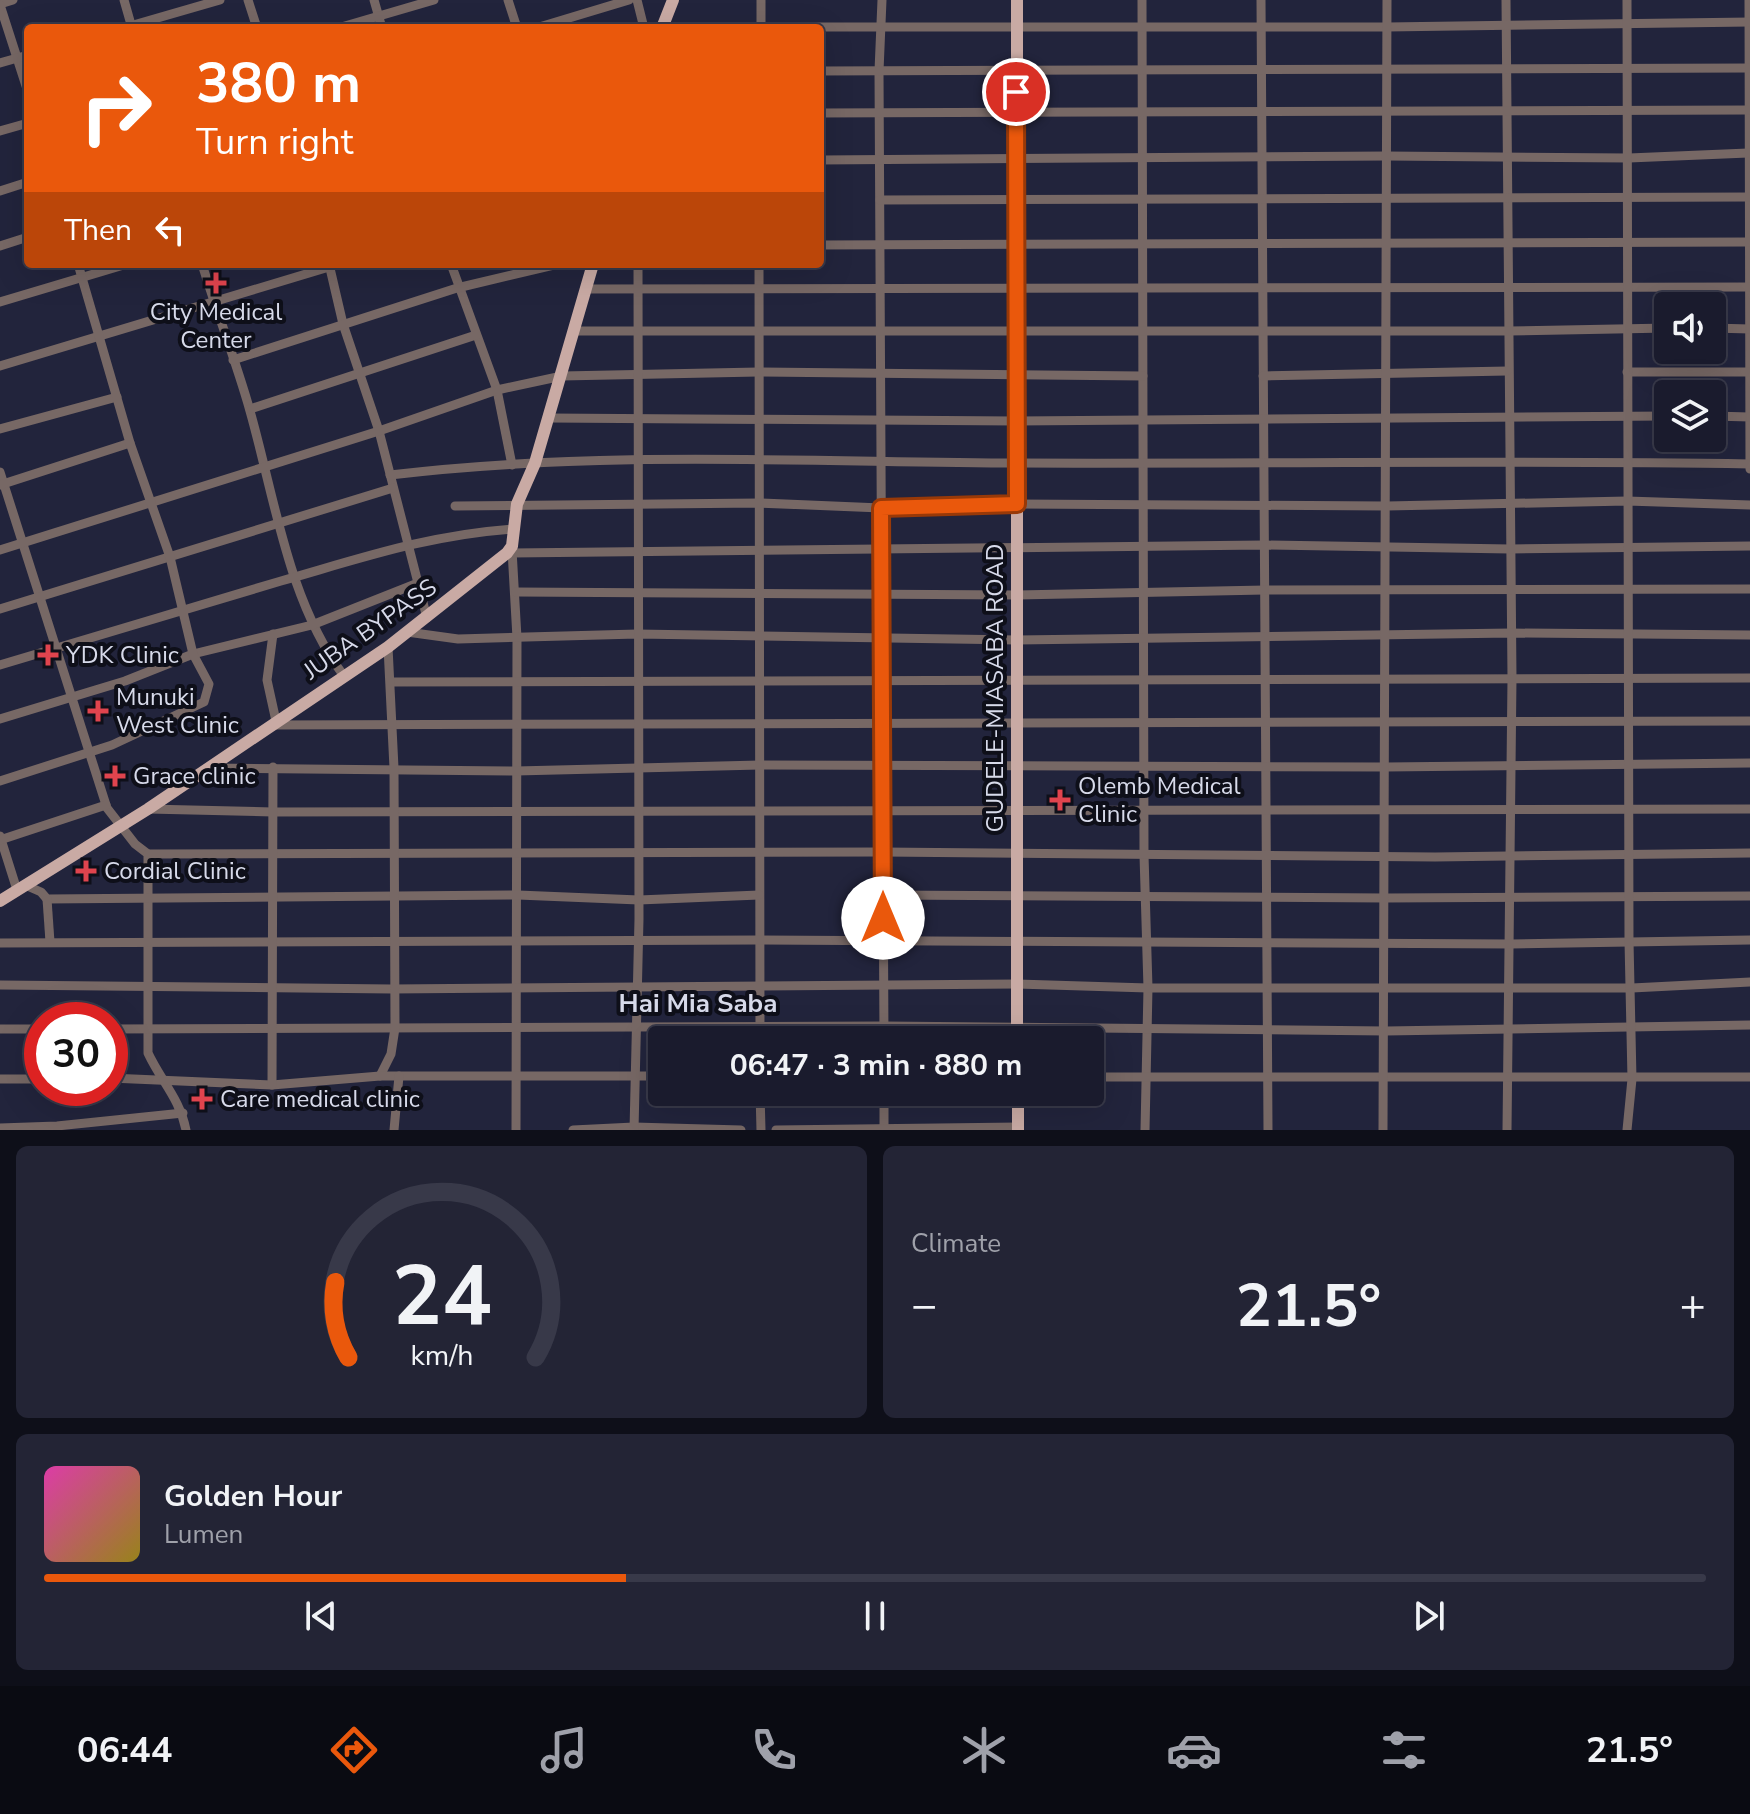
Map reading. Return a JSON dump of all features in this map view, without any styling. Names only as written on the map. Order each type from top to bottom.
[{"type":"main road","points":[[664,24],[673,0]]},
{"type":"main road","name":"GUDELE-MIASABA ROAD","points":[[1017,0],[1017,1026]]},
{"type":"main road","points":[[512,550],[517,504],[535,463],[592,268]]},
{"type":"main road","name":"JUBA BYPASS","points":[[0,901],[148,809],[388,647],[512,550]]},
{"type":"main road","points":[[1018,1106],[1018,1128]]},
{"type":"street","points":[[13,0],[0,4],[24,81]]},
{"type":"street","points":[[124,0],[128,24]]},
{"type":"street","points":[[139,24],[220,0]]},
{"type":"street","points":[[248,0],[256,24]]},
{"type":"street","points":[[374,0],[381,24]]},
{"type":"street","points":[[351,24],[434,0]]},
{"type":"street","points":[[508,0],[516,24]]},
{"type":"street","points":[[549,24],[629,0]]},
{"type":"street","points":[[637,0],[643,24]]},
{"type":"street","points":[[761,0],[761,24]]},
{"type":"street","points":[[882,0],[879,71],[884,1026]]},
{"type":"street","points":[[1142,0],[1144,895],[1148,988],[1145,1130]]},
{"type":"street","points":[[1261,0],[1268,1130]]},
{"type":"street","points":[[1383,1130],[1386,1080],[1387,0]]},
{"type":"street","points":[[1506,0],[1512,678],[1508,898],[1511,1030],[1507,1130]]},
{"type":"street","points":[[1627,0],[1629,941],[1633,1028],[1627,1130]]},
{"type":"street","points":[[390,475],[481,464],[759,459],[1015,463],[1510,461],[1750,465],[1749,0]]},
{"type":"street","points":[[824,26],[1387,27],[1750,22]]},
{"type":"street","points":[[0,63],[24,56]]},
{"type":"street","points":[[824,71],[1750,68]]},
{"type":"street","points":[[824,113],[1748,110]]},
{"type":"street","points":[[0,131],[24,124]]},
{"type":"street","points":[[824,160],[1387,156],[1629,158],[1748,153]]},
{"type":"street","points":[[0,191],[24,183]]},
{"type":"street","points":[[880,200],[1749,198]]},
{"type":"street","points":[[0,246],[24,238]]},
{"type":"street","points":[[824,245],[1748,242]]},
{"type":"street","points":[[0,781],[87,754],[181,715],[204,702],[208,676],[193,654],[170,557],[130,443],[79,268]]},
{"type":"street","points":[[0,302],[114,268]]},
{"type":"street","points":[[203,268],[250,409],[280,525],[312,625],[344,676]]},
{"type":"street","points":[[0,366],[322,268]]},
{"type":"street","points":[[333,268],[343,324],[379,431],[427,618]]},
{"type":"street","points":[[452,268],[497,390],[512,465]]},
{"type":"street","points":[[233,360],[457,288],[541,268]]},
{"type":"street","points":[[634,1128],[639,900],[636,679],[638,268]]},
{"type":"street","points":[[759,268],[760,1026]]},
{"type":"street","points":[[585,289],[1750,287]]},
{"type":"street","points":[[574,331],[1508,331],[1654,328]]},
{"type":"street","points":[[1726,328],[1749,329]]},
{"type":"street","points":[[250,409],[476,335]]},
{"type":"street","points":[[1263,376],[1507,371]]},
{"type":"street","points":[[0,550],[379,431],[497,390],[562,376],[758,372],[1143,376]]},
{"type":"street","points":[[1627,372],[1750,372]]},
{"type":"street","points":[[0,429],[117,397]]},
{"type":"street","points":[[549,418],[1143,421],[1654,416]]},
{"type":"street","points":[[1726,416],[1750,417]]},
{"type":"street","points":[[2,484],[130,443]]},
{"type":"street","points":[[0,472],[25,542],[87,754],[106,805],[119,825],[148,854],[274,857],[883,852],[1017,855],[1750,853]]},
{"type":"street","points":[[0,609],[393,488]]},
{"type":"street","points":[[455,506],[759,503],[881,508],[1017,504],[1387,506],[1627,501],[1750,505]]},
{"type":"street","points":[[0,665],[407,544],[471,531],[513,529]]},
{"type":"street","points":[[516,1130],[515,1029],[519,943],[515,811],[517,638],[512,550],[882,550],[1143,545],[1386,545],[1510,549],[1750,546]]},
{"type":"street","points":[[0,719],[125,681],[193,654],[312,625],[418,583]]},
{"type":"street","points":[[516,592],[1017,595],[1265,590],[1750,589]]},
{"type":"street","points":[[407,632],[458,639],[637,634],[1017,640],[1511,633],[1750,635]]},
{"type":"street","points":[[273,634],[267,680],[273,723],[1750,721]]},
{"type":"street","points":[[380,1076],[391,1054],[395,1028],[392,989],[394,768],[388,647]]},
{"type":"street","points":[[391,682],[517,679],[1750,678]]},
{"type":"street","points":[[210,768],[516,771],[760,765],[1386,767],[1750,763]]},
{"type":"street","points":[[272,1085],[273,767]]},
{"type":"street","points":[[50,942],[47,899],[41,892],[21,888],[0,839],[106,805]]},
{"type":"street","points":[[148,809],[637,812],[1750,809]]},
{"type":"street","points":[[148,854],[148,1053],[160,1078],[175,1096],[186,1130]]},
{"type":"street","points":[[47,899],[273,900],[518,895],[639,900],[759,895]]},
{"type":"street","points":[[883,895],[1386,898],[1750,896]]},
{"type":"street","points":[[0,943],[758,940],[1511,944],[1750,940]]},
{"type":"street","points":[[0,985],[392,989],[760,983],[1148,988],[1510,985],[1632,988],[1750,982]]},
{"type":"street","points":[[1104,1032],[1750,1025]]},
{"type":"street","points":[[128,1030],[648,1028]]},
{"type":"street","points":[[0,1029],[24,1029]]},
{"type":"street","points":[[128,1078],[272,1085],[380,1076],[648,1076]]},
{"type":"street","points":[[394,1130],[399,1076]]},
{"type":"street","points":[[1104,1077],[1386,1080],[1750,1077]]},
{"type":"street","points":[[0,1079],[24,1079]]},
{"type":"street","points":[[760,1106],[761,1130]]},
{"type":"street","points":[[884,1106],[884,1128]]},
{"type":"street","points":[[0,1128],[57,1126],[183,1113]]},
{"type":"street","points":[[776,1130],[1018,1128]]},
{"type":"street","points":[[573,1130],[741,1130]]},
{"type":"place","name":"City Medical Center","points":[[216,283]]},
{"type":"place","name":"YDK Clinic","points":[[48,655]]},
{"type":"place","name":"Munuki West Clinic","points":[[98,711]]},
{"type":"place","name":"Grace clinic","points":[[115,776]]},
{"type":"place","name":"Olemb Medical Clinic","points":[[1060,800]]},
{"type":"place","name":"Cordial Clinic","points":[[86,871]]},
{"type":"place","name":"Care medical clinic","points":[[202,1099]]},
{"type":"district","name":"Hai Mia Saba","points":[[698,1003]]},
{"type":"route","points":[[883,918],[881,508],[1017,504],[1016,92]]}]
